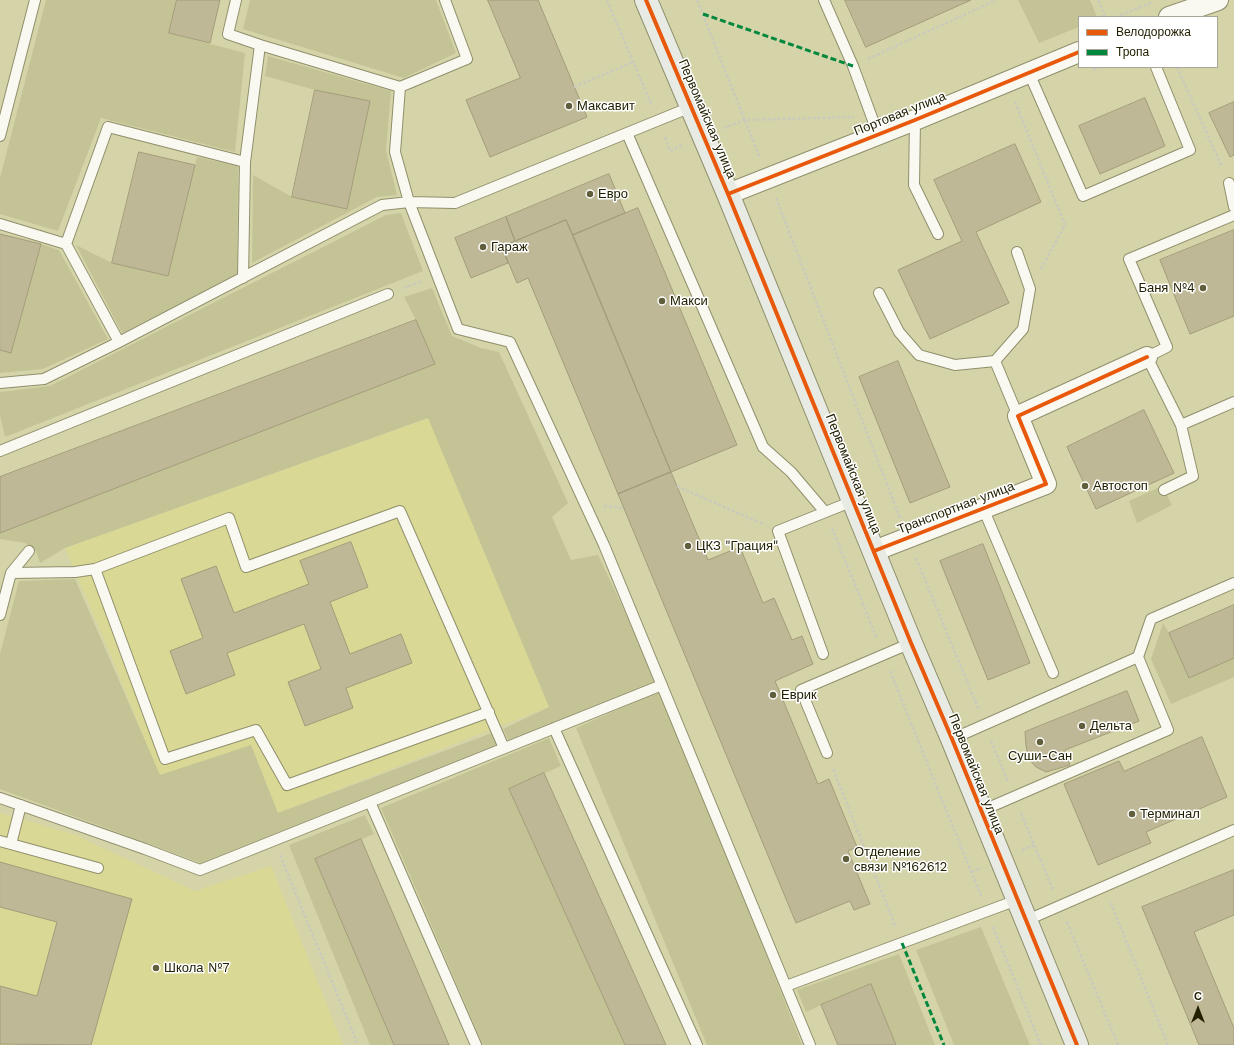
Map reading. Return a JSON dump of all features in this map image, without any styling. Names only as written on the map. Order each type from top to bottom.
[{"type":"street","name":"Первомайская улица","points":[[646,0],[728,194],[1077,1045]]},
{"type":"street","points":[[1172,16],[1218,0]]},
{"type":"street","name":"Портовая улица","points":[[728,194],[768,178],[875,125],[915,120],[1078,52]]},
{"type":"street","points":[[1018,416],[1147,357]]},
{"type":"street","name":"Транспортная улица","points":[[874,551],[1046,484],[1018,416]]},
{"type":"lane","points":[[0,136],[35,0]]},
{"type":"lane","points":[[236,0],[228,34],[400,87],[467,58],[445,0]]},
{"type":"lane","points":[[824,0],[853,66],[875,125]]},
{"type":"lane","points":[[243,278],[245,162],[260,45]]},
{"type":"lane","points":[[1029,73],[1083,196],[1190,150],[1156,68]]},
{"type":"lane","points":[[400,87],[395,152],[409,202],[458,329],[510,342],[604,545],[810,1045]]},
{"type":"lane","points":[[0,383],[44,379],[119,342],[382,205],[409,202],[455,203],[691,108]]},
{"type":"lane","points":[[915,120],[914,186],[938,234]]},
{"type":"lane","points":[[66,244],[108,127],[245,162]]},
{"type":"lane","points":[[627,133],[763,447],[791,472],[825,512]]},
{"type":"lane","points":[[1229,183],[1234,207]]},
{"type":"lane","points":[[1164,490],[1193,476],[1181,425],[1147,357],[1167,348],[1129,259],[1234,215]]},
{"type":"lane","points":[[0,224],[66,244],[119,342]]},
{"type":"lane","points":[[879,293],[899,332],[919,355],[955,365],[994,361],[1023,329],[1030,289],[1017,252]]},
{"type":"lane","points":[[0,451],[388,294]]},
{"type":"lane","points":[[994,361],[1018,416]]},
{"type":"lane","points":[[1181,425],[1234,402]]},
{"type":"lane","points":[[823,654],[778,531],[853,501]]},
{"type":"lane","points":[[984,508],[1053,673]]},
{"type":"lane","points":[[11,573],[75,572],[95,569],[230,518],[246,567],[400,511],[504,748]]},
{"type":"lane","points":[[0,614],[11,573],[28,551]]},
{"type":"lane","points":[[95,569],[165,759],[256,730],[287,785],[488,712]]},
{"type":"lane","points":[[981,811],[1168,730],[1138,658],[1152,619],[1234,583]]},
{"type":"lane","points":[[827,753],[801,690],[911,643]]},
{"type":"lane","points":[[952,739],[1138,658]]},
{"type":"lane","points":[[0,798],[145,848],[200,870],[662,685]]},
{"type":"lane","points":[[554,728],[697,1045]]},
{"type":"lane","points":[[370,802],[476,1045]]},
{"type":"lane","points":[[10,844],[21,805]]},
{"type":"lane","points":[[1025,921],[1234,830]]},
{"type":"lane","points":[[0,841],[98,868]]},
{"type":"lane","points":[[786,986],[1017,900]]},
{"type":"path","points":[[607,0],[670,151]]},
{"type":"path","points":[[697,0],[908,538],[1118,1045]]},
{"type":"path","points":[[853,66],[996,0]]},
{"type":"path","points":[[1098,0],[1105,16]]},
{"type":"path","points":[[1119,16],[1152,3]]},
{"type":"path","points":[[574,87],[633,62]]},
{"type":"path","points":[[1177,68],[1229,183]]},
{"type":"path","points":[[1007,82],[1065,225],[1030,289]]},
{"type":"path","points":[[745,120],[875,125]]},
{"type":"path","points":[[388,294],[437,275]]},
{"type":"path","points":[[677,486],[778,531]]},
{"type":"path","points":[[825,512],[1041,1045]]},
{"type":"path","points":[[827,753],[902,943]]},
{"type":"path","points":[[274,840],[358,1045]]},
{"type":"path","points":[[1104,887],[1168,1045]]},
{"type":"shaded area","points":[[429,418],[549,707],[278,813],[251,746],[159,775],[109,651],[65,548]]},
{"type":"shaded area","name":"Школа №7","points":[[0,813],[73,834],[195,891],[271,866],[343,1045],[0,1045]]},
{"type":"green space","points":[[46,0],[177,0],[169,33],[245,53],[235,152],[101,118],[58,231],[0,214],[0,178]]},
{"type":"green space","points":[[250,0],[436,0],[456,53],[404,78],[243,29]]},
{"type":"green space","points":[[1018,0],[1090,0],[1097,16],[1078,16],[1078,27],[1039,43]]},
{"type":"green space","points":[[268,56],[391,91],[386,150],[397,195],[377,197],[252,263],[253,175],[292,197],[347,209],[370,101],[315,90],[265,76]]},
{"type":"green space","points":[[197,157],[238,166],[237,275],[122,333],[76,245],[112,263],[168,276]]},
{"type":"green space","points":[[401,213],[423,271],[5,437],[0,415],[0,392],[50,386],[386,215]]},
{"type":"green space","points":[[41,244],[59,250],[108,339],[43,369],[0,373],[0,350],[11,353]]},
{"type":"green space","points":[[432,288],[452,336],[481,348],[499,352],[568,503],[552,517],[571,560],[598,555],[658,681],[509,741],[503,729],[549,707],[428,418],[65,548],[40,563],[36,551],[25,543],[0,539],[0,533],[434,364],[416,320],[404,297]]},
{"type":"green space","points":[[1162,486],[1172,505],[1137,523],[1129,501]]},
{"type":"green space","points":[[75,579],[160,775],[251,745],[278,813],[492,733],[499,747],[369,796],[201,863],[0,789],[0,654],[19,581]]},
{"type":"green space","points":[[1163,623],[1189,678],[1234,658],[1234,677],[1171,704],[1151,659]]},
{"type":"green space","points":[[661,690],[802,1045],[707,1045],[576,728]]},
{"type":"green space","points":[[549,738],[561,766],[509,789],[625,1045],[483,1045],[381,808]]},
{"type":"green space","points":[[365,815],[374,834],[315,859],[394,1045],[370,1045],[289,845]]},
{"type":"green space","points":[[981,927],[1030,1045],[954,1045],[916,950]]},
{"type":"green space","points":[[899,954],[935,1045],[896,1045],[871,984],[806,1012],[797,990]]},
{"type":"building","points":[[177,0],[220,0],[210,43],[169,33]]},
{"type":"building","points":[[488,0],[538,0],[587,117],[490,157],[466,100],[520,78]]},
{"type":"building","points":[[845,0],[971,0],[866,47]]},
{"type":"building","points":[[315,90],[370,101],[347,209],[292,197]]},
{"type":"building","points":[[1145,98],[1165,146],[1100,174],[1079,126]]},
{"type":"building","points":[[1234,102],[1234,155],[1230,157],[1209,113]]},
{"type":"building","points":[[1015,144],[1041,202],[976,232],[1009,303],[930,339],[898,270],[962,241],[934,180]]},
{"type":"building","points":[[139,152],[195,165],[168,276],[112,263]]},
{"type":"building","name":"Евро","points":[[609,174],[625,213],[573,235],[566,220],[515,241],[506,217]]},
{"type":"building","points":[[638,208],[737,445],[671,472],[573,235]]},
{"type":"building","points":[[506,217],[515,241],[502,247],[508,263],[471,278],[455,238]]},
{"type":"building","points":[[566,220],[671,472],[618,494],[528,278],[517,283],[502,247]]},
{"type":"building","name":"Баня №4","points":[[1234,230],[1234,316],[1190,334],[1160,260]]},
{"type":"building","points":[[0,234],[41,244],[11,353],[0,350]]},
{"type":"building","points":[[416,320],[435,364],[0,533],[0,477]]},
{"type":"building","points":[[898,361],[950,487],[910,503],[859,377]]},
{"type":"building","points":[[1144,410],[1174,473],[1096,509],[1067,447]]},
{"type":"building","points":[[671,472],[708,560],[740,547],[763,603],[774,598],[792,640],[802,636],[813,664],[775,681],[818,784],[829,779],[857,847],[848,851],[870,904],[854,910],[850,901],[796,923],[618,494]]},
{"type":"building","points":[[351,542],[368,587],[330,602],[350,654],[401,634],[412,663],[346,688],[353,708],[305,726],[288,682],[321,669],[304,624],[227,653],[235,675],[186,694],[170,651],[203,638],[181,579],[216,566],[234,613],[309,584],[300,561]]},
{"type":"building","points":[[983,544],[1030,663],[988,680],[940,561]]},
{"type":"building","points":[[1234,605],[1234,658],[1189,678],[1169,633]]},
{"type":"building","name":"Дельта","points":[[1127,691],[1139,721],[1065,750],[1070,765],[1046,772],[1036,767],[1029,759],[1025,732]]},
{"type":"building","name":"Терминал","points":[[1202,737],[1227,797],[1146,832],[1151,843],[1098,865],[1064,784],[1119,761],[1124,771]]},
{"type":"building","points":[[544,773],[666,1045],[625,1045],[509,789]]},
{"type":"building","points":[[361,839],[449,1045],[394,1045],[315,859]]},
{"type":"building","points":[[0,862],[132,899],[91,1045],[0,1044],[0,986],[37,996],[57,922],[0,907]]},
{"type":"building","points":[[1234,870],[1234,915],[1194,932],[1234,1028],[1234,1045],[1199,1045],[1142,907]]},
{"type":"building","points":[[871,984],[896,1045],[838,1045],[821,1005]]},
{"type":"marked path","points":[[703,14],[853,66]]},
{"type":"marked path","points":[[902,943],[944,1045]]},
{"type":"cycle path","points":[[646,0],[728,194],[1077,1045]]},
{"type":"cycle path","points":[[728,194],[915,120],[1078,52]]},
{"type":"cycle path","points":[[874,551],[1046,484],[1018,416],[1147,357]]},
{"type":"place","name":"Максавит","points":[[569,106]]},
{"type":"place","name":"Евро","points":[[590,194]]},
{"type":"place","name":"Гараж","points":[[483,247]]},
{"type":"place","name":"Баня №4","points":[[1203,288]]},
{"type":"place","name":"Макси","points":[[662,301]]},
{"type":"place","name":"Автостоп","points":[[1085,486]]},
{"type":"place","name":"ЦКЗ \"Грация\"","points":[[688,546]]},
{"type":"place","name":"Еврик","points":[[773,695]]},
{"type":"place","name":"Дельта","points":[[1082,726]]},
{"type":"place","name":"Суши-Сан","points":[[1040,742]]},
{"type":"place","name":"Терминал","points":[[1132,814]]},
{"type":"place","name":"Отделение связи №162612","points":[[846,859]]},
{"type":"place","name":"Школа №7","points":[[156,968]]}]
